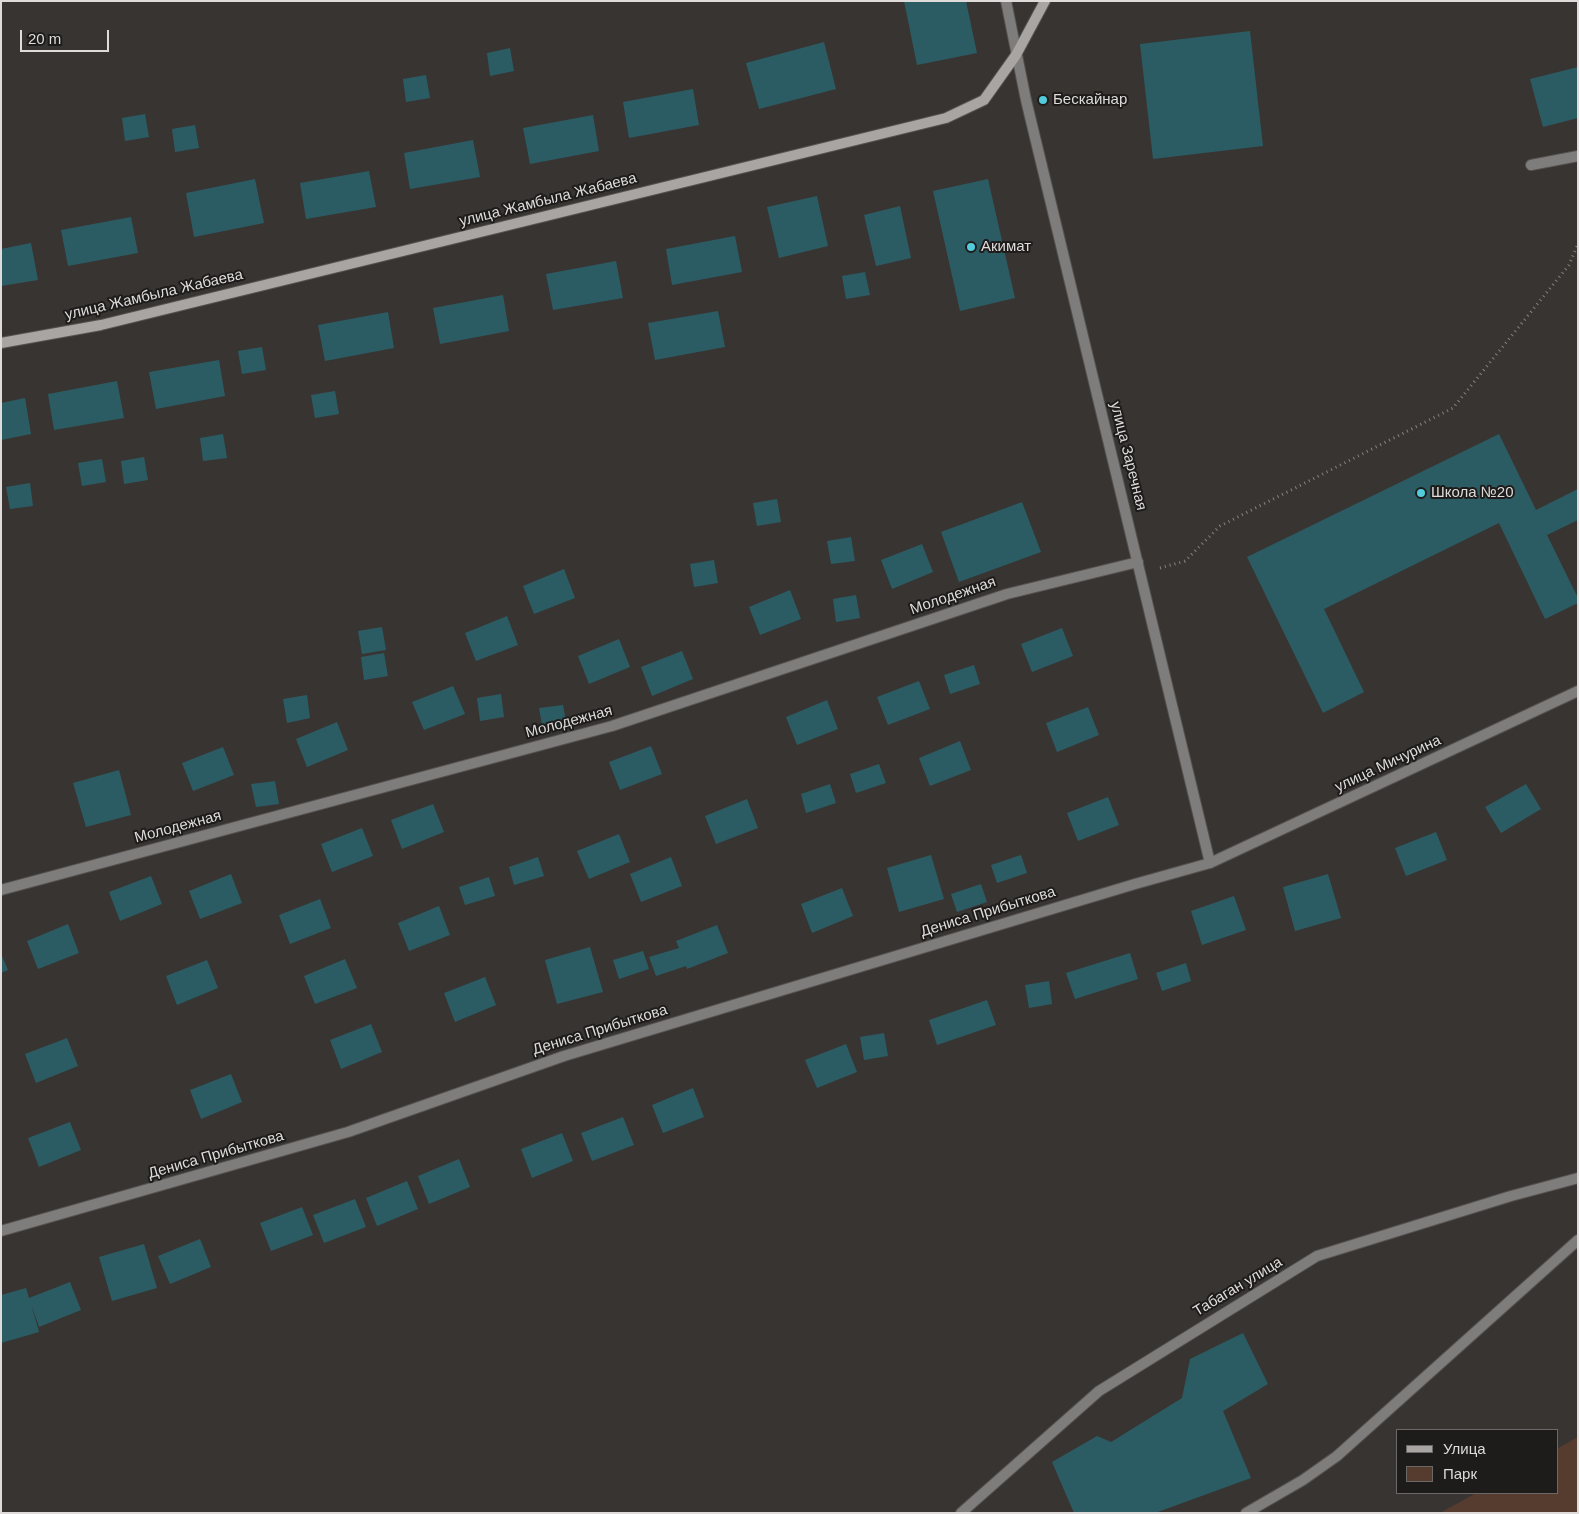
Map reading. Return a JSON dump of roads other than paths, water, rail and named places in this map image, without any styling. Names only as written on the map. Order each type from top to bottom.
[{"type":"street","name":"улица Заречная","points":[[1006,1],[1016,55],[1210,863]]},
{"type":"street","name":"улица Жамбыла Жабаева","points":[[1,343],[101,324],[946,118],[984,100],[1016,55],[1045,1]]},
{"type":"street","points":[[1531,165],[1578,156]]},
{"type":"street","name":"Молодежная","points":[[1,890],[612,726],[1007,594],[1138,562]]},
{"type":"street","name":"улица Мичурина","points":[[1210,863],[1578,691]]},
{"type":"street","name":"Дениса Прибыткова","points":[[1,1231],[348,1132],[564,1056],[1106,892],[1210,863]]},
{"type":"street","name":"Табаган улица","points":[[961,1513],[1099,1391],[1318,1256],[1501,1199],[1578,1178]]},
{"type":"street","points":[[1246,1513],[1304,1480],[1337,1456],[1578,1240]]},
{"type":"place","name":"Бескайнар","points":[[1043,100]]},
{"type":"place","name":"Акимат","points":[[971,247]]},
{"type":"place","name":"Школа №20","points":[[1421,493]]}]
